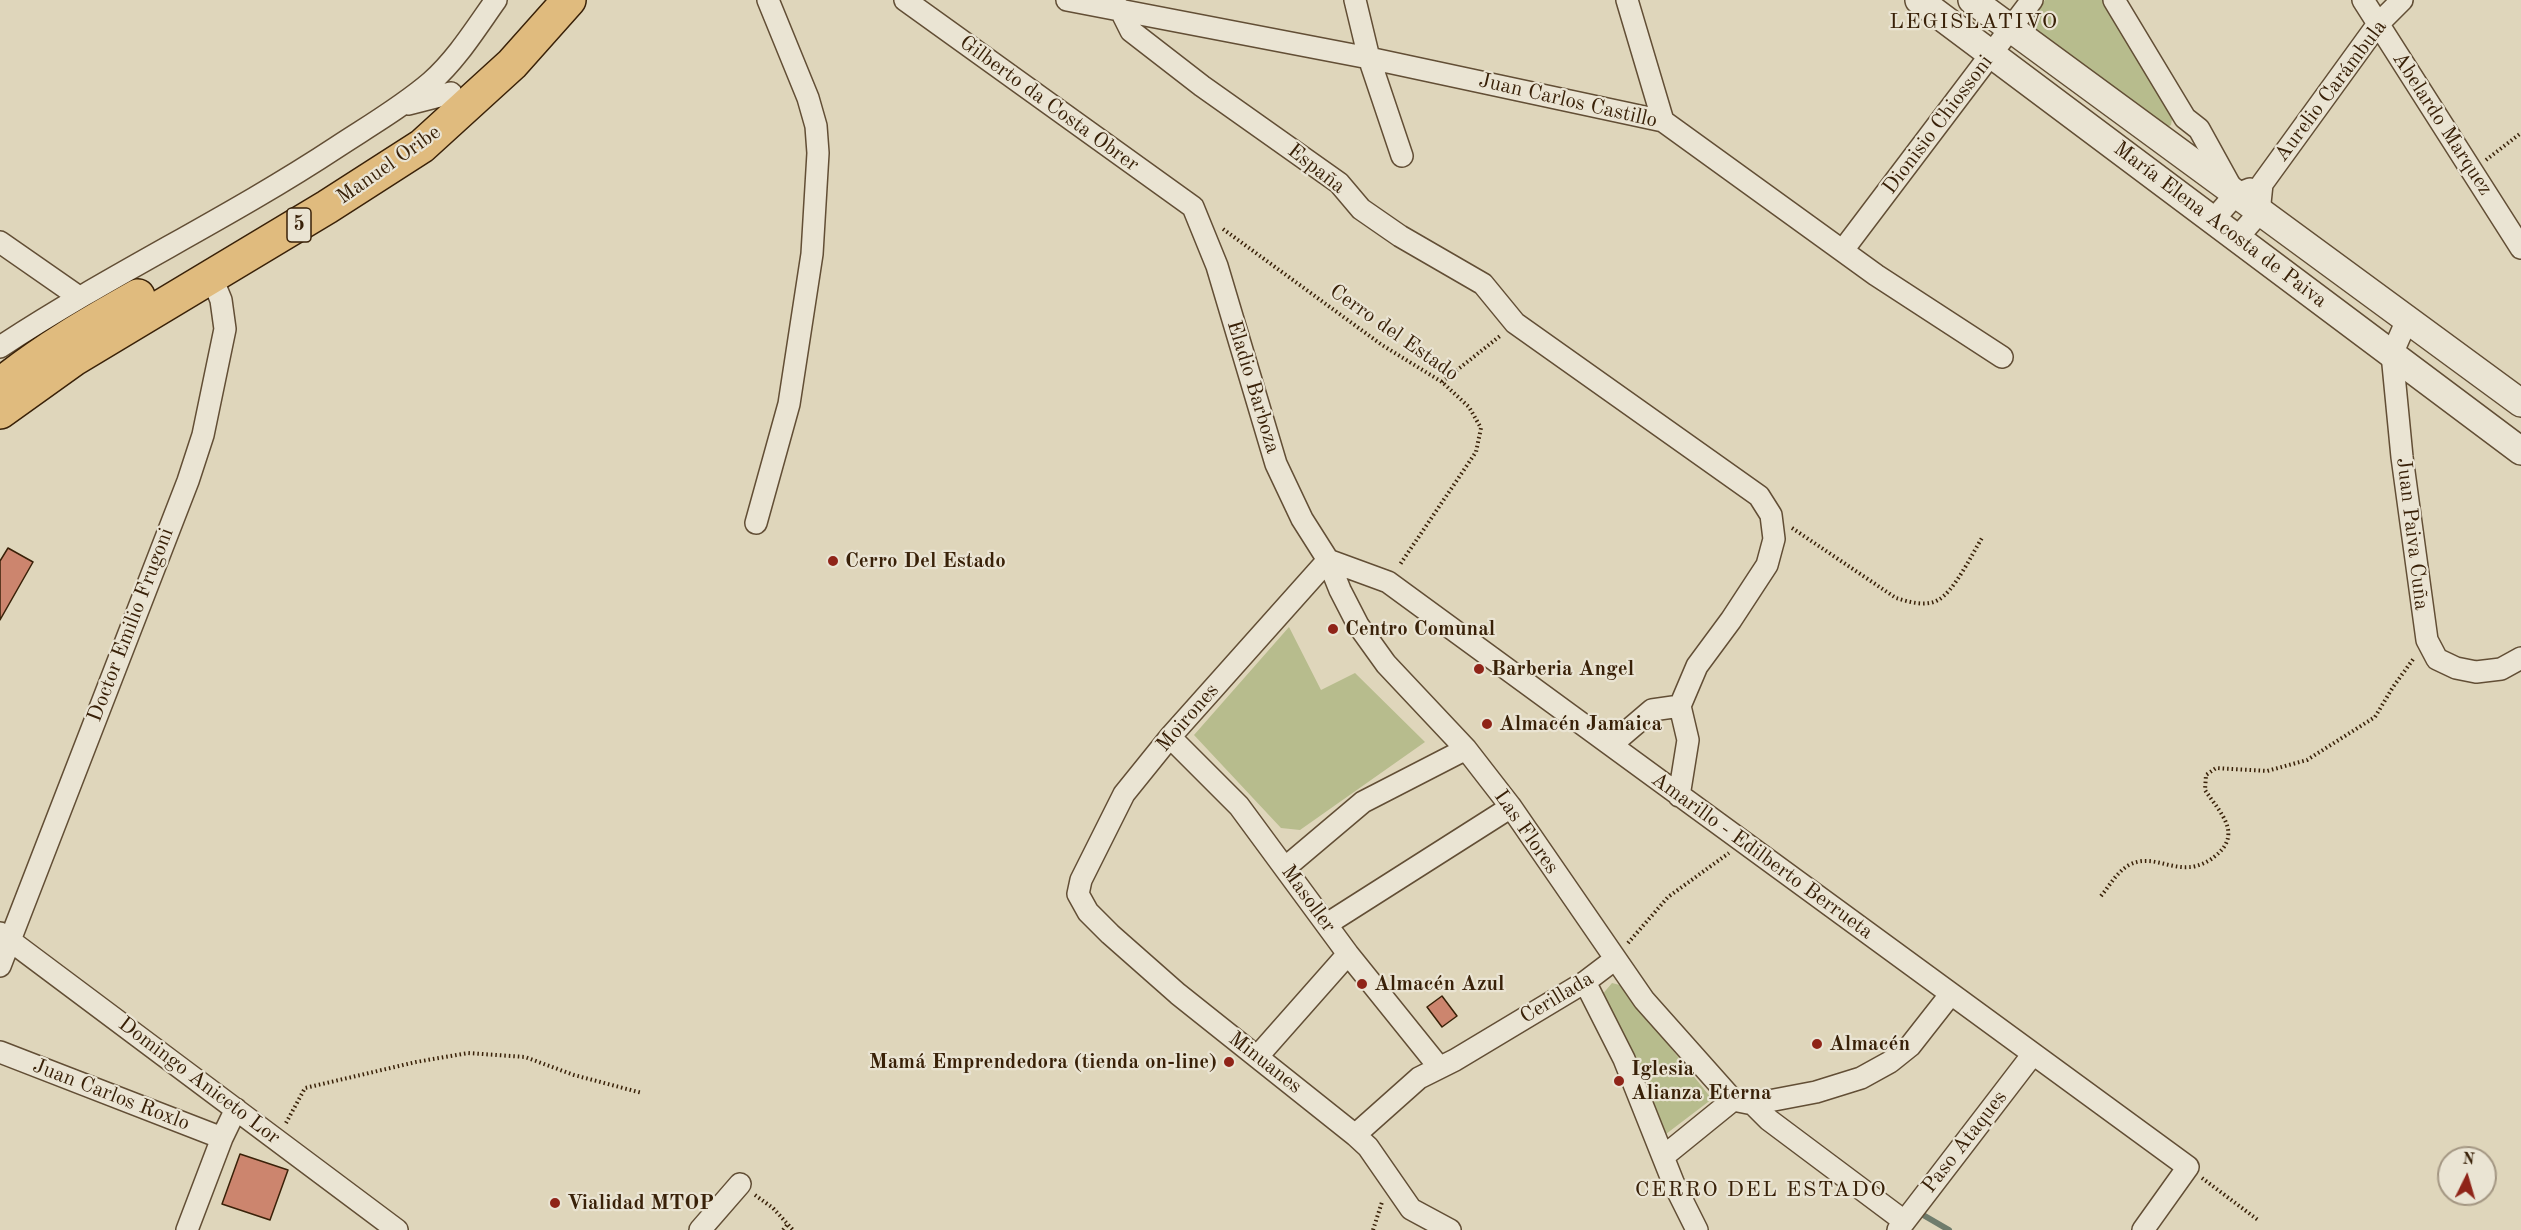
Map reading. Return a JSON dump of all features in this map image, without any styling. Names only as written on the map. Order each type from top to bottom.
[{"type":"highway","name":"Manuel Oribe","points":[[0,385],[77,330],[320,192],[410,128],[497,51],[540,0]]},
{"type":"highway","name":"Manuel Oribe","points":[[0,412],[74,359],[212,278],[422,146],[512,64],[569,0]]},
{"type":"street","name":"Manuel Oribe","points":[[0,347],[79,297],[251,201],[400,106],[432,81],[451,61],[496,0]]},
{"type":"street","points":[[756,523],[789,404],[813,254],[818,153],[816,126],[808,98],[768,0]]},
{"type":"street","name":"Gilberto da Costa Obrer","points":[[905,0],[932,8],[1193,207]]},
{"type":"street","name":"Juan Carlos Castillo","points":[[1068,0],[1369,58],[1664,121],[1782,209],[1844,250],[1876,275],[2002,357]]},
{"type":"street","points":[[1163,0],[1170,20]]},
{"type":"street","points":[[1355,0],[1369,58],[1402,156]]},
{"type":"street","points":[[1627,0],[1664,121]]},
{"type":"street","name":"María Elena Acosta de Paiva","points":[[1919,0],[2521,451]]},
{"type":"street","name":"María Elena Acosta de Paiva","points":[[1972,0],[2521,404]]},
{"type":"street","name":"Dionisio Chiossoni","points":[[1844,250],[2032,0]]},
{"type":"street","points":[[2114,0],[2185,118],[2199,129],[2235,195]]},
{"type":"street","name":"Abelardo Marquez","points":[[2363,0],[2521,248]]},
{"type":"street","name":"Aurelio Carámbula","points":[[2259,213],[2262,184],[2378,24],[2402,0]]},
{"type":"street","name":"España","points":[[1120,9],[1131,31],[1202,86],[1339,183],[1361,209],[1400,236],[1484,284],[1515,323],[1759,496],[1771,514]]},
{"type":"street","points":[[400,106],[451,93]]},
{"type":"street","points":[[2169,144],[2181,134],[2185,118]]},
{"type":"street","name":"Aurelio Carámbula","points":[[2214,219],[2235,195],[2262,184]]},
{"type":"street","name":"Eladio Barboza","points":[[1193,207],[1216,266],[1276,464],[1302,519],[1328,560]]},
{"type":"street","points":[[2238,237],[2259,213]]},
{"type":"street","points":[[0,242],[79,297]]},
{"type":"street","name":"Doctor Emilio Frugoni","points":[[0,966],[5,937],[188,481],[204,435],[225,329],[221,300],[212,278]]},
{"type":"street","name":"Juan Paiva Cuña","points":[[2407,320],[2392,354],[2402,458],[2427,640],[2437,658],[2456,669],[2476,672],[2500,669],[2521,658]]},
{"type":"street","points":[[1679,796],[1688,740],[1680,706],[1697,666],[1731,620],[1767,564],[1774,539],[1771,514]]},
{"type":"street","name":"Amarillo - Edilberto Berrueta","points":[[1328,560],[1388,582],[2188,1167]]},
{"type":"street","name":"Moirones","points":[[1078,894],[1081,880],[1124,794],[1170,737],[1328,560]]},
{"type":"street","name":"Las Flores","points":[[1328,560],[1358,625],[1386,664],[1466,749],[1511,807],[1614,960],[1644,1000],[1743,1102],[1901,1225]]},
{"type":"street","points":[[1611,745],[1652,710],[1680,706]]},
{"type":"street","name":"Masoller","points":[[1170,737],[1239,806],[1348,954],[1439,1067]]},
{"type":"street","points":[[1286,867],[1363,802],[1466,749]]},
{"type":"street","points":[[1327,924],[1511,807]]},
{"type":"street","name":"Minuanes","points":[[1078,894],[1088,912],[1178,994],[1368,1147],[1411,1209],[1450,1230]]},
{"type":"street","name":"Domingo Aniceto Lor","points":[[5,937],[397,1230]]},
{"type":"street","points":[[1257,1057],[1348,954]]},
{"type":"street","name":"Cerillada","points":[[1355,1135],[1419,1078],[1455,1060],[1585,982],[1614,960]]},
{"type":"street","points":[[1585,982],[1624,1059],[1673,1182],[1696,1229]]},
{"type":"street","points":[[1664,1156],[1743,1102],[1816,1092],[1862,1078],[1890,1062],[1910,1046],[1950,995]]},
{"type":"street","name":"Juan Carlos Roxlo","points":[[0,1052],[222,1138]]},
{"type":"street","name":"Paso Ataques","points":[[1901,1225],[2033,1054]]},
{"type":"street","points":[[187,1230],[222,1138],[236,1108]]},
{"type":"street","points":[[2143,1230],[2188,1167]]},
{"type":"street","points":[[700,1230],[740,1184]]},
{"type":"path","points":[[2472,170],[2521,133]]},
{"type":"path","name":"Cerro del Estado","points":[[1193,207],[1382,345],[1442,382],[1469,407],[1480,428],[1476,452],[1388,582]]},
{"type":"path","points":[[1442,382],[1515,323]]},
{"type":"path","points":[[1771,514],[1896,598],[1913,603],[1936,602],[1946,594],[1982,538]]},
{"type":"path","points":[[2101,896],[2117,875],[2130,865],[2150,860],[2189,867],[2208,861],[2223,850],[2230,833],[2226,819],[2205,790],[2206,775],[2216,768],[2267,771],[2307,760],[2375,717],[2393,687],[2427,640]]},
{"type":"path","name":"Cerillada","points":[[1614,960],[1668,897],[1743,843]]},
{"type":"path","points":[[277,1140],[305,1088],[405,1064],[468,1053],[525,1057],[574,1075],[642,1093]]},
{"type":"path","points":[[2188,1167],[2259,1221]]},
{"type":"path","points":[[740,1184],[773,1208],[793,1230]]},
{"type":"path","points":[[783,1230],[788,1224]]},
{"type":"green space","points":[[2045,0],[2104,0],[2173,113],[2171,125],[2166,128],[2029,31],[2029,21]]},
{"type":"green space","points":[[1289,627],[1321,690],[1355,673],[1425,742],[1300,830],[1281,828],[1194,735]]},
{"type":"green space","points":[[1612,983],[1620,985],[1712,1099],[1666,1134],[1601,996]]},
{"type":"building","points":[[8,548],[33,562],[0,620],[0,561]]},
{"type":"building","points":[[1442,996],[1457,1016],[1442,1027],[1427,1007]]},
{"type":"building","points":[[240,1154],[288,1170],[270,1220],[222,1204]]},
{"type":"waterway","points":[[1918,1212],[1949,1230]]},
{"type":"place","name":"Cerro Del Estado","points":[[833,561]]},
{"type":"place","name":"Centro Comunal","points":[[1333,629]]},
{"type":"place","name":"Barberia Angel","points":[[1479,669]]},
{"type":"place","name":"Almacén Jamaica","points":[[1487,724]]},
{"type":"place","name":"Almacén Azul","points":[[1362,984]]},
{"type":"place","name":"Almacén","points":[[1817,1044]]},
{"type":"place","name":"Mamá Emprendedora (tienda on-line)","points":[[1229,1062]]},
{"type":"place","name":"Iglesia Alianza Eterna","points":[[1619,1081]]},
{"type":"place","name":"Vialidad MTOP","points":[[555,1203]]},
{"type":"district","name":"LEGISLATIVO","points":[[1974,22]]},
{"type":"district","name":"CERRO DEL ESTADO","points":[[1761,1190]]}]
